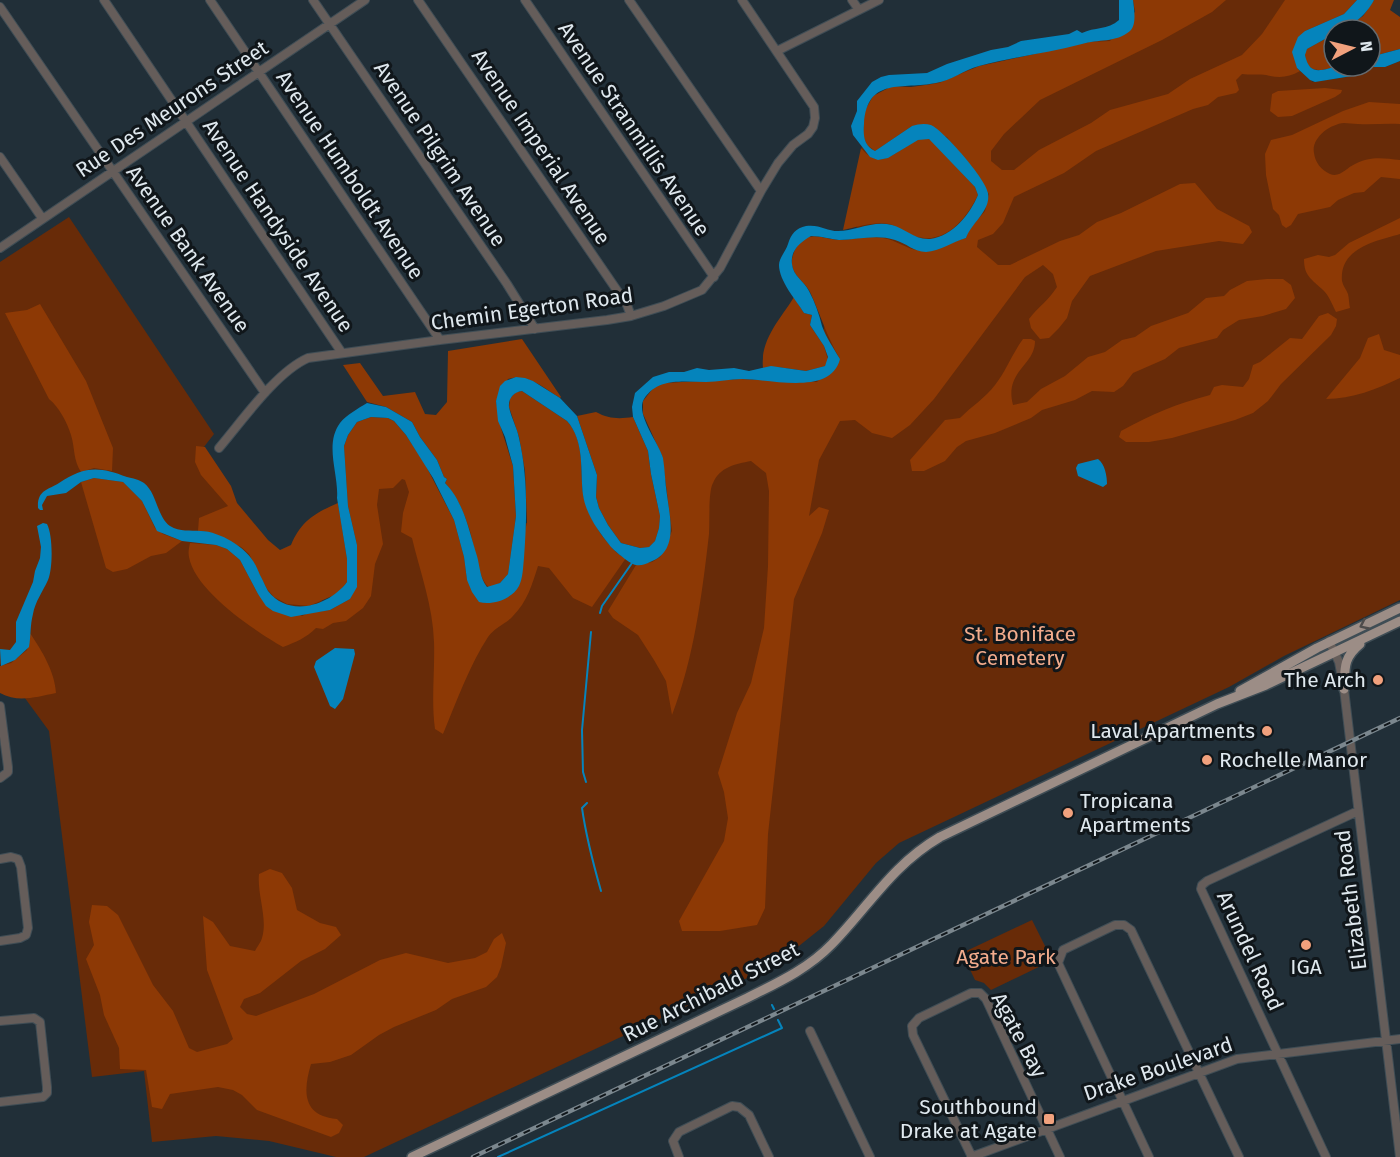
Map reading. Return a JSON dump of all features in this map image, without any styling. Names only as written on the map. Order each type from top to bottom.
[{"type":"main road","name":"Rue Archibald Street","points":[[1217,704],[1329,641],[1400,608]]},
{"type":"main road","name":"Rue Archibald Street","points":[[412,1157],[793,975],[814,961],[831,945],[887,879],[920,849],[958,827],[1217,704],[1266,685],[1400,621]]},
{"type":"main road","points":[[1344,689],[1345,663],[1348,655],[1371,635]]},
{"type":"street","name":"Avenue Handyside Avenue","points":[[104,0],[342,353]]},
{"type":"street","name":"Avenue Humboldt Avenue","points":[[210,0],[440,340]]},
{"type":"street","name":"Avenue Pilgrim Avenue","points":[[313,0],[507,284],[535,329]]},
{"type":"street","name":"Rue Des Meurons Street","points":[[0,248],[365,0]]},
{"type":"street","name":"Avenue Imperial Avenue","points":[[418,0],[627,305],[631,316]]},
{"type":"street","name":"Avenue Stranmillis Avenue","points":[[525,0],[714,277]]},
{"type":"street","points":[[629,0],[761,191]]},
{"type":"street","points":[[742,0],[777,51],[879,0]]},
{"type":"street","points":[[852,0],[859,10]]},
{"type":"street","name":"Avenue Bank Avenue","points":[[0,7],[265,393]]},
{"type":"street","name":"Chemin Egerton Road","points":[[219,448],[265,393],[308,358],[631,316],[664,306],[702,290],[714,277],[761,191],[793,145],[808,134],[813,127],[814,107],[777,51]]},
{"type":"street","points":[[0,157],[42,218]]},
{"type":"street","name":"Elizabeth Road","points":[[1329,641],[1335,653],[1344,689],[1400,1157]]},
{"type":"street","points":[[0,706],[8,772],[0,778]]},
{"type":"street","name":"Arundel Road","points":[[1326,1157],[1203,895],[1202,885],[1358,811]]},
{"type":"street","points":[[0,859],[11,857],[18,860],[21,867],[28,928],[26,935],[20,938],[0,940]]},
{"type":"street","points":[[1149,1157],[1058,963],[1063,950],[1115,925],[1124,925],[1131,930],[1239,1157]]},
{"type":"street","name":"Agate Bay","points":[[972,1157],[913,1035],[912,1026],[919,1018],[971,993],[980,993],[986,999],[1046,1128]]},
{"type":"street","points":[[0,1021],[34,1018],[40,1022],[47,1093],[43,1097],[0,1102]]},
{"type":"street","points":[[810,1031],[870,1157]]},
{"type":"street","name":"Drake Boulevard","points":[[972,1157],[1237,1059],[1400,1039]]},
{"type":"street","points":[[679,1157],[673,1141],[678,1132],[732,1106],[739,1107],[749,1115],[769,1157]]},
{"type":"street","points":[[1046,1128],[1060,1157]]},
{"type":"green space","name":"St. Boniface Cemetery","points":[[1133,0],[1357,0],[1341,18],[1322,18],[1322,40],[1297,68],[1313,82],[1339,78],[1382,78],[1382,67],[1400,61],[1400,600],[1284,656],[1229,687],[899,843],[876,863],[824,926],[775,965],[364,1157],[336,1157],[269,1141],[216,1136],[152,1142],[144,1071],[92,1077],[49,731],[0,664],[0,262],[69,217],[214,434],[200,452],[204,470],[330,610],[344,446],[435,485],[454,520],[527,523],[626,558],[632,563],[667,497],[805,382],[856,237],[864,112],[963,71],[1089,42],[1135,12]]},
{"type":"green space","name":"Agate Park","points":[[1032,920],[1049,954],[1049,962],[991,990],[984,983],[975,980],[962,953]]},
{"type":"shaded area","points":[[1133,0],[1226,0],[1212,12],[1162,40],[1040,100],[1004,134],[991,151],[991,161],[1002,170],[1014,170],[1039,150],[1091,123],[1110,110],[1168,94],[1190,79],[1242,55],[1262,34],[1285,0],[1357,0],[1344,14],[1335,18],[1322,18],[1322,24],[1305,31],[1297,68],[1300,71],[1283,77],[1242,74],[1236,80],[1239,90],[1236,93],[1218,97],[1208,105],[1193,109],[1096,151],[1064,173],[1014,197],[1003,223],[993,234],[978,240],[977,247],[998,265],[1010,265],[1060,241],[1079,235],[1097,222],[1121,213],[1180,184],[1195,183],[1217,209],[1249,226],[1252,232],[1243,244],[1219,241],[1156,251],[1090,276],[1072,301],[1067,318],[1049,338],[1040,339],[1031,328],[1029,319],[1057,287],[1053,274],[1043,265],[1025,277],[934,399],[910,425],[892,438],[872,433],[855,420],[840,421],[819,460],[809,516],[819,507],[829,510],[822,533],[794,599],[768,834],[765,908],[757,925],[720,931],[682,931],[679,921],[724,841],[728,818],[718,773],[737,713],[751,683],[764,628],[769,491],[766,473],[751,461],[724,470],[713,483],[710,493],[709,534],[696,626],[686,671],[672,715],[666,681],[654,660],[638,635],[613,618],[608,611],[636,565],[652,562],[660,557],[672,531],[662,456],[643,414],[643,401],[654,387],[662,383],[741,379],[817,382],[840,359],[810,292],[793,269],[792,256],[806,238],[842,240],[878,237],[923,251],[936,249],[966,238],[968,231],[985,211],[989,194],[947,137],[912,126],[875,151],[867,145],[863,135],[864,112],[873,96],[892,86],[911,87],[939,83],[979,66],[1089,42],[1110,41],[1135,12]]},
{"type":"shaded area","points":[[1374,0],[1394,0],[1390,10],[1400,17],[1400,49],[1382,54],[1382,18],[1360,18]]},
{"type":"shaded area","points":[[1322,41],[1322,70],[1316,70],[1308,65],[1305,52]]},
{"type":"shaded area","points":[[1325,88],[1342,90],[1335,97],[1292,116],[1278,117],[1270,111],[1272,94],[1278,91]]},
{"type":"shaded area","points":[[1369,102],[1400,104],[1400,124],[1344,123],[1333,126],[1315,142],[1316,160],[1324,170],[1334,175],[1366,160],[1382,158],[1400,160],[1400,179],[1381,177],[1364,192],[1354,193],[1338,200],[1330,207],[1298,214],[1291,225],[1286,228],[1273,209],[1266,175],[1265,154],[1271,140],[1292,135],[1343,111]]},
{"type":"shaded area","points":[[924,138],[934,143],[975,187],[978,195],[961,221],[945,234],[925,238],[911,235],[884,223],[843,230],[861,148],[869,156],[877,159],[885,158]]},
{"type":"shaded area","points":[[1400,218],[1400,234],[1370,243],[1353,253],[1346,261],[1342,281],[1348,294],[1350,308],[1336,312],[1326,293],[1307,274],[1304,259],[1318,255],[1329,257],[1335,255],[1349,243]]},
{"type":"shaded area","points":[[1283,279],[1291,285],[1295,298],[1286,309],[1239,320],[1223,330],[1217,338],[1179,348],[1165,359],[1133,373],[1123,386],[1114,392],[1092,391],[1075,400],[1042,410],[1031,418],[995,433],[966,441],[957,447],[945,461],[924,471],[912,471],[910,460],[945,420],[960,418],[991,390],[1023,339],[1035,341],[1034,350],[1016,376],[1011,394],[1013,405],[1027,402],[1041,389],[1065,376],[1088,357],[1105,352],[1122,340],[1135,337],[1151,326],[1188,313],[1206,298],[1224,296],[1247,281]]},
{"type":"shaded area","points":[[794,297],[804,313],[812,315],[810,325],[824,346],[828,360],[825,366],[806,371],[777,367],[763,368],[768,339]]},
{"type":"shaded area","points":[[40,304],[86,381],[113,448],[112,471],[94,468],[81,472],[65,420],[49,399],[5,313],[27,310]]},
{"type":"shaded area","points":[[1328,313],[1337,319],[1331,335],[1281,384],[1268,401],[1253,413],[1172,438],[1149,442],[1126,442],[1119,437],[1121,431],[1154,415],[1210,395],[1214,387],[1222,385],[1243,387],[1249,379],[1253,365],[1290,338],[1302,339],[1319,316]]},
{"type":"shaded area","points":[[1379,334],[1384,350],[1400,355],[1400,378],[1364,393],[1326,399],[1360,358],[1368,338]]},
{"type":"shaded area","points":[[522,339],[561,397],[529,380],[515,378],[508,379],[496,401],[501,428],[513,466],[516,516],[508,574],[500,583],[490,588],[479,570],[469,528],[459,504],[445,483],[447,479],[437,460],[412,422],[386,407],[367,402],[343,365],[360,363],[383,396],[415,392],[425,414],[436,415],[447,402],[448,351]]},
{"type":"shaded area","points":[[522,391],[567,421],[573,429],[581,456],[583,493],[589,513],[608,543],[618,554],[626,558],[592,607],[573,598],[549,568],[538,566],[518,611],[491,634],[481,648],[443,734],[435,729],[434,642],[429,602],[412,538],[401,532],[409,492],[405,480],[402,479],[393,488],[379,489],[377,505],[383,544],[375,564],[371,596],[363,608],[346,621],[333,623],[323,629],[316,628],[301,639],[283,647],[228,609],[202,583],[194,570],[189,555],[190,543],[216,545],[227,549],[240,560],[258,594],[302,616],[330,610],[350,599],[357,545],[348,506],[344,446],[357,422],[371,417],[388,418],[394,421],[406,435],[425,464],[454,520],[464,557],[467,580],[507,597],[527,523],[525,471],[519,437],[509,407],[510,398],[516,392]]},
{"type":"shaded area","points":[[596,412],[614,418],[633,417],[648,451],[660,516],[655,541],[649,547],[640,548],[621,543],[599,508],[596,497],[597,475],[577,416]]},
{"type":"shaded area","points":[[196,446],[205,447],[231,486],[237,503],[268,540],[280,550],[291,545],[299,530],[310,519],[322,510],[338,503],[347,559],[347,582],[337,594],[309,606],[287,604],[274,597],[267,589],[249,554],[241,547],[204,531],[198,531],[199,518],[228,506],[201,475],[195,462]]},
{"type":"shaded area","points":[[94,478],[123,482],[142,501],[155,528],[163,534],[182,541],[166,553],[151,556],[127,569],[113,572],[106,568],[81,482]]},
{"type":"shaded area","points":[[30,633],[50,670],[56,693],[14,698],[0,693],[0,666],[11,663],[27,650]]},
{"type":"shaded area","points":[[270,869],[282,873],[292,888],[297,910],[320,923],[336,927],[341,935],[325,949],[301,961],[260,993],[244,999],[240,1007],[247,1014],[256,1016],[314,994],[380,960],[406,953],[448,963],[475,958],[487,952],[494,939],[502,933],[506,943],[497,977],[486,987],[452,999],[436,1010],[394,1027],[351,1055],[330,1062],[311,1064],[306,1092],[311,1107],[317,1113],[337,1119],[343,1125],[339,1133],[331,1137],[257,1110],[242,1095],[233,1090],[218,1087],[170,1094],[162,1109],[152,1107],[146,1070],[120,1069],[119,1048],[104,1015],[100,995],[86,959],[94,945],[89,922],[92,905],[107,906],[118,915],[153,985],[173,1011],[189,1048],[197,1052],[227,1044],[233,1039],[207,970],[203,916],[213,922],[230,946],[255,951],[264,930],[259,874]]},
{"type":"water","points":[[1119,0],[1133,0],[1134,25],[1125,35],[979,66],[942,82],[889,88],[872,98],[864,124],[864,136],[868,146],[875,151],[912,126],[931,125],[954,145],[980,177],[988,193],[987,205],[966,238],[931,251],[918,251],[899,241],[881,237],[839,240],[811,236],[797,247],[792,259],[793,268],[809,291],[824,330],[840,359],[834,370],[825,378],[798,383],[742,379],[672,382],[656,387],[650,392],[644,399],[643,412],[663,458],[671,533],[665,551],[648,563],[633,564],[611,547],[602,535],[590,516],[583,495],[581,456],[573,429],[567,421],[522,391],[512,396],[509,404],[519,438],[525,483],[526,528],[523,572],[516,591],[496,602],[479,602],[472,592],[467,580],[464,557],[454,520],[433,478],[406,435],[394,421],[388,418],[371,417],[357,422],[344,446],[348,506],[357,545],[357,587],[350,599],[330,610],[291,617],[273,611],[266,606],[258,594],[240,560],[227,549],[216,545],[182,541],[157,531],[142,501],[123,482],[94,478],[81,482],[66,493],[47,496],[42,505],[43,510],[38,508],[39,497],[44,491],[76,473],[100,470],[136,479],[148,487],[162,517],[170,526],[181,530],[212,533],[228,539],[241,548],[249,555],[258,569],[268,591],[277,599],[297,606],[320,603],[347,582],[347,559],[337,498],[333,450],[335,432],[343,420],[367,403],[386,407],[412,422],[437,460],[447,479],[445,483],[457,499],[465,517],[487,587],[500,583],[508,574],[516,516],[513,466],[498,421],[496,401],[500,386],[505,381],[516,377],[533,381],[560,398],[577,416],[597,475],[596,497],[599,508],[608,525],[621,543],[640,548],[649,547],[655,541],[660,516],[648,451],[633,417],[632,407],[635,393],[653,377],[697,368],[709,370],[734,368],[749,371],[771,366],[806,371],[825,366],[828,357],[824,346],[810,325],[812,315],[804,313],[785,284],[780,271],[780,260],[794,232],[806,226],[838,231],[885,224],[919,238],[930,239],[953,229],[975,202],[978,195],[975,187],[929,139],[918,140],[888,158],[878,160],[870,157],[853,135],[851,126],[857,111],[857,101],[872,82],[889,75],[927,73],[947,64],[1008,47],[1021,41],[1069,34],[1077,30],[1082,33],[1110,25],[1119,20]]},
{"type":"water","points":[[1357,0],[1374,0],[1359,18],[1335,18],[1344,14]]},
{"type":"water","points":[[1322,24],[1322,41],[1307,49],[1305,55],[1307,62],[1314,70],[1322,69],[1322,78],[1340,78],[1315,82],[1297,68],[1292,52],[1298,37],[1305,31]]},
{"type":"water","points":[[1400,49],[1400,61],[1382,67],[1382,54]]},
{"type":"water","points":[[1098,459],[1106,474],[1107,484],[1103,487],[1078,476],[1076,468],[1078,464]]},
{"type":"water","points":[[47,524],[49,529],[52,552],[51,568],[34,610],[29,647],[15,660],[1,666],[0,649],[10,650],[16,642],[16,622],[33,582],[40,558],[41,547],[37,526]]},
{"type":"water","points":[[335,648],[354,649],[355,654],[343,699],[335,709],[330,706],[314,667],[316,661]]},
{"type":"waterway","points":[[600,613],[602,606],[632,563]]},
{"type":"waterway","points":[[586,782],[583,772],[582,730],[591,632]]},
{"type":"waterway","points":[[587,803],[582,808],[601,891]]},
{"type":"waterway","points":[[772,1005],[774,1009]]},
{"type":"waterway","points":[[498,1157],[782,1028],[778,1020]]},
{"type":"railway","points":[[473,1157],[1400,718]]},
{"type":"place","name":"The Arch","points":[[1378,680]]},
{"type":"place","name":"Laval Apartments","points":[[1267,731]]},
{"type":"place","name":"Rochelle Manor","points":[[1207,760]]},
{"type":"place","name":"Tropicana Apartments","points":[[1068,813]]},
{"type":"place","name":"IGA","points":[[1306,945]]},
{"type":"place","name":"Southbound Drake at Agate","points":[[1049,1119]]}]
